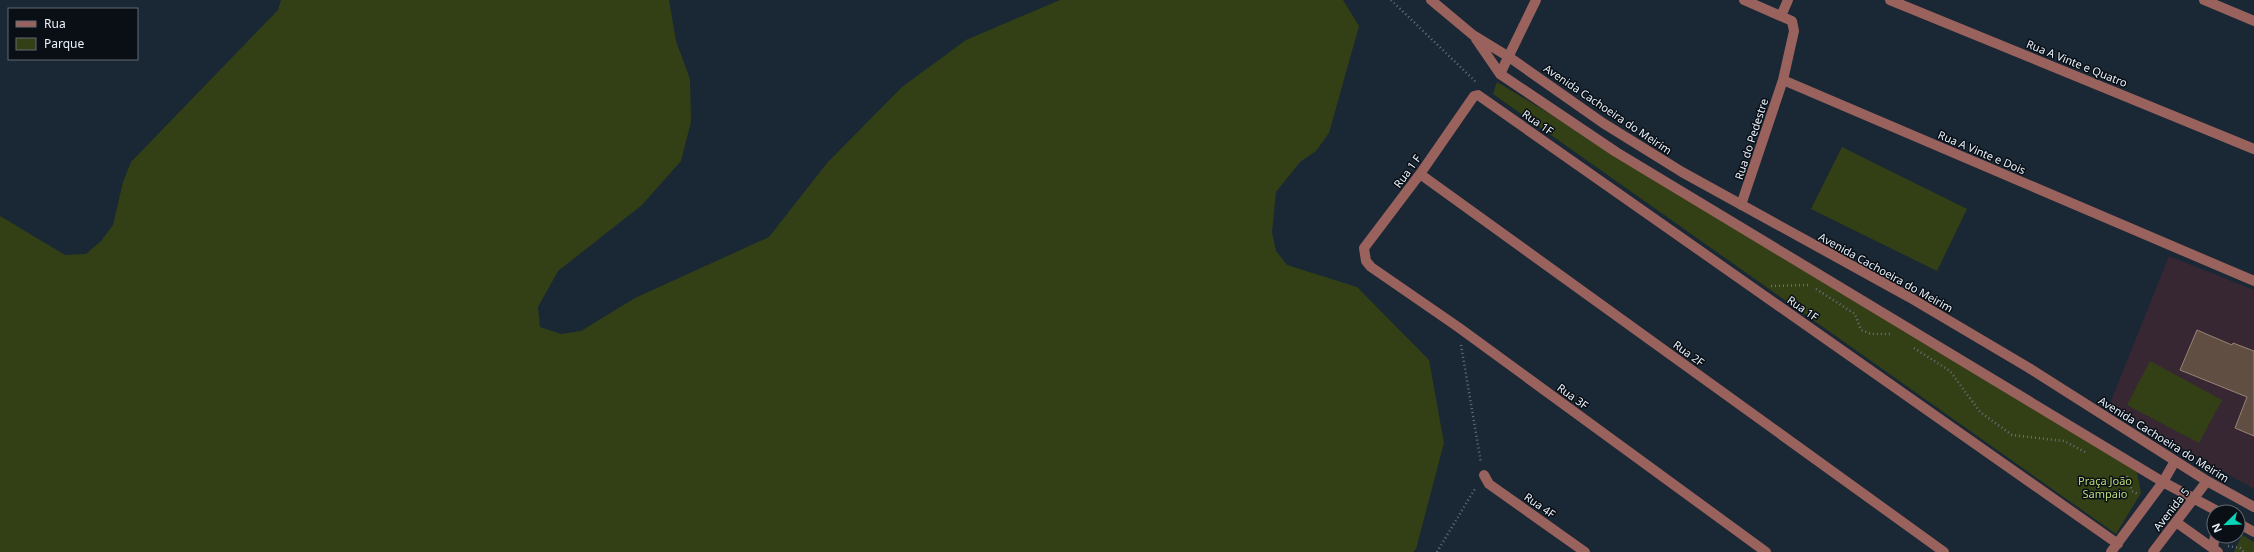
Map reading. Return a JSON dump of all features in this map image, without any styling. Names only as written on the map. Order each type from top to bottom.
[{"type":"street","points":[[1431,0],[1473,35],[1500,74],[1616,152],[2163,482],[2206,505]]},
{"type":"street","points":[[1500,74],[1536,0]]},
{"type":"street","points":[[1744,0],[1792,21],[1794,31],[1783,80]]},
{"type":"street","points":[[1781,16],[1788,0]]},
{"type":"street","name":"Rua A Vinte e Quatro","points":[[1890,0],[2254,149]]},
{"type":"street","points":[[2204,0],[2254,21]]},
{"type":"street","name":"Avenida Cachoeira do Meirim","points":[[1473,35],[1508,57],[1603,123],[1682,172],[1909,297],[2029,368],[2207,481],[2254,506]]},
{"type":"street","name":"Rua do Pedestre","points":[[1741,205],[1783,80]]},
{"type":"street","name":"Rua A Vinte e Dois","points":[[1783,80],[2254,281]]},
{"type":"street","name":"Rua 1F","points":[[1474,96],[1478,95],[2115,548]]},
{"type":"street","name":"Rua 1 F","points":[[1366,261],[1364,248],[1420,174],[1474,96]]},
{"type":"street","name":"Rua 2F","points":[[1420,174],[1944,552]]},
{"type":"street","name":"Rua 3F","points":[[1366,261],[1371,267],[1458,327],[1766,552]]},
{"type":"street","name":"Avenida 5","points":[[2115,548],[2163,482],[2175,461]]},
{"type":"street","name":"Rua 4F","points":[[1484,475],[1489,484],[1585,552]]},
{"type":"street","name":"Avenida 5","points":[[2153,552],[2195,499],[2207,481]]},
{"type":"street","points":[[2176,522],[2215,545]]},
{"type":"path","points":[[1391,0],[1482,88]]},
{"type":"path","points":[[1764,286],[1806,283],[1855,314],[1861,330],[1871,334],[1890,333],[1896,338]]},
{"type":"path","points":[[1437,552],[1484,475],[1458,327]]},
{"type":"path","points":[[1910,346],[1950,371],[1980,412],[2012,435],[2064,441],[2092,455]]},
{"type":"path","points":[[2126,474],[2132,491],[2149,501]]},
{"type":"path","points":[[2215,545],[2240,548],[2244,552]]},
{"type":"shaded area","points":[[2169,256],[2254,290],[2254,489],[2109,406]]},
{"type":"green space","points":[[281,0],[669,0],[676,41],[690,79],[691,122],[681,161],[642,205],[558,271],[538,307],[540,327],[561,334],[581,331],[635,298],[769,237],[827,163],[902,87],[966,40],[1060,0],[1343,0],[1359,26],[1329,133],[1316,151],[1300,162],[1276,192],[1272,232],[1276,251],[1287,265],[1357,287],[1429,360],[1444,443],[1416,549],[1413,552],[0,552],[0,216],[65,255],[86,254],[101,241],[113,225],[123,182],[131,162],[278,10]]},
{"type":"green space","name":"Praça João Sampaio","points":[[1497,82],[2136,467],[2141,493],[2116,534],[1493,94]]},
{"type":"green space","points":[[1842,147],[1967,209],[1937,271],[1811,209]]},
{"type":"green space","points":[[2150,361],[2222,400],[2199,443],[2127,405]]},
{"type":"green space","points":[[2246,537],[2254,542],[2254,552],[2234,552],[2238,544],[2246,544]]},
{"type":"building","points":[[2197,330],[2232,345],[2233,343],[2254,351],[2254,436],[2235,428],[2247,397],[2180,370]]}]
